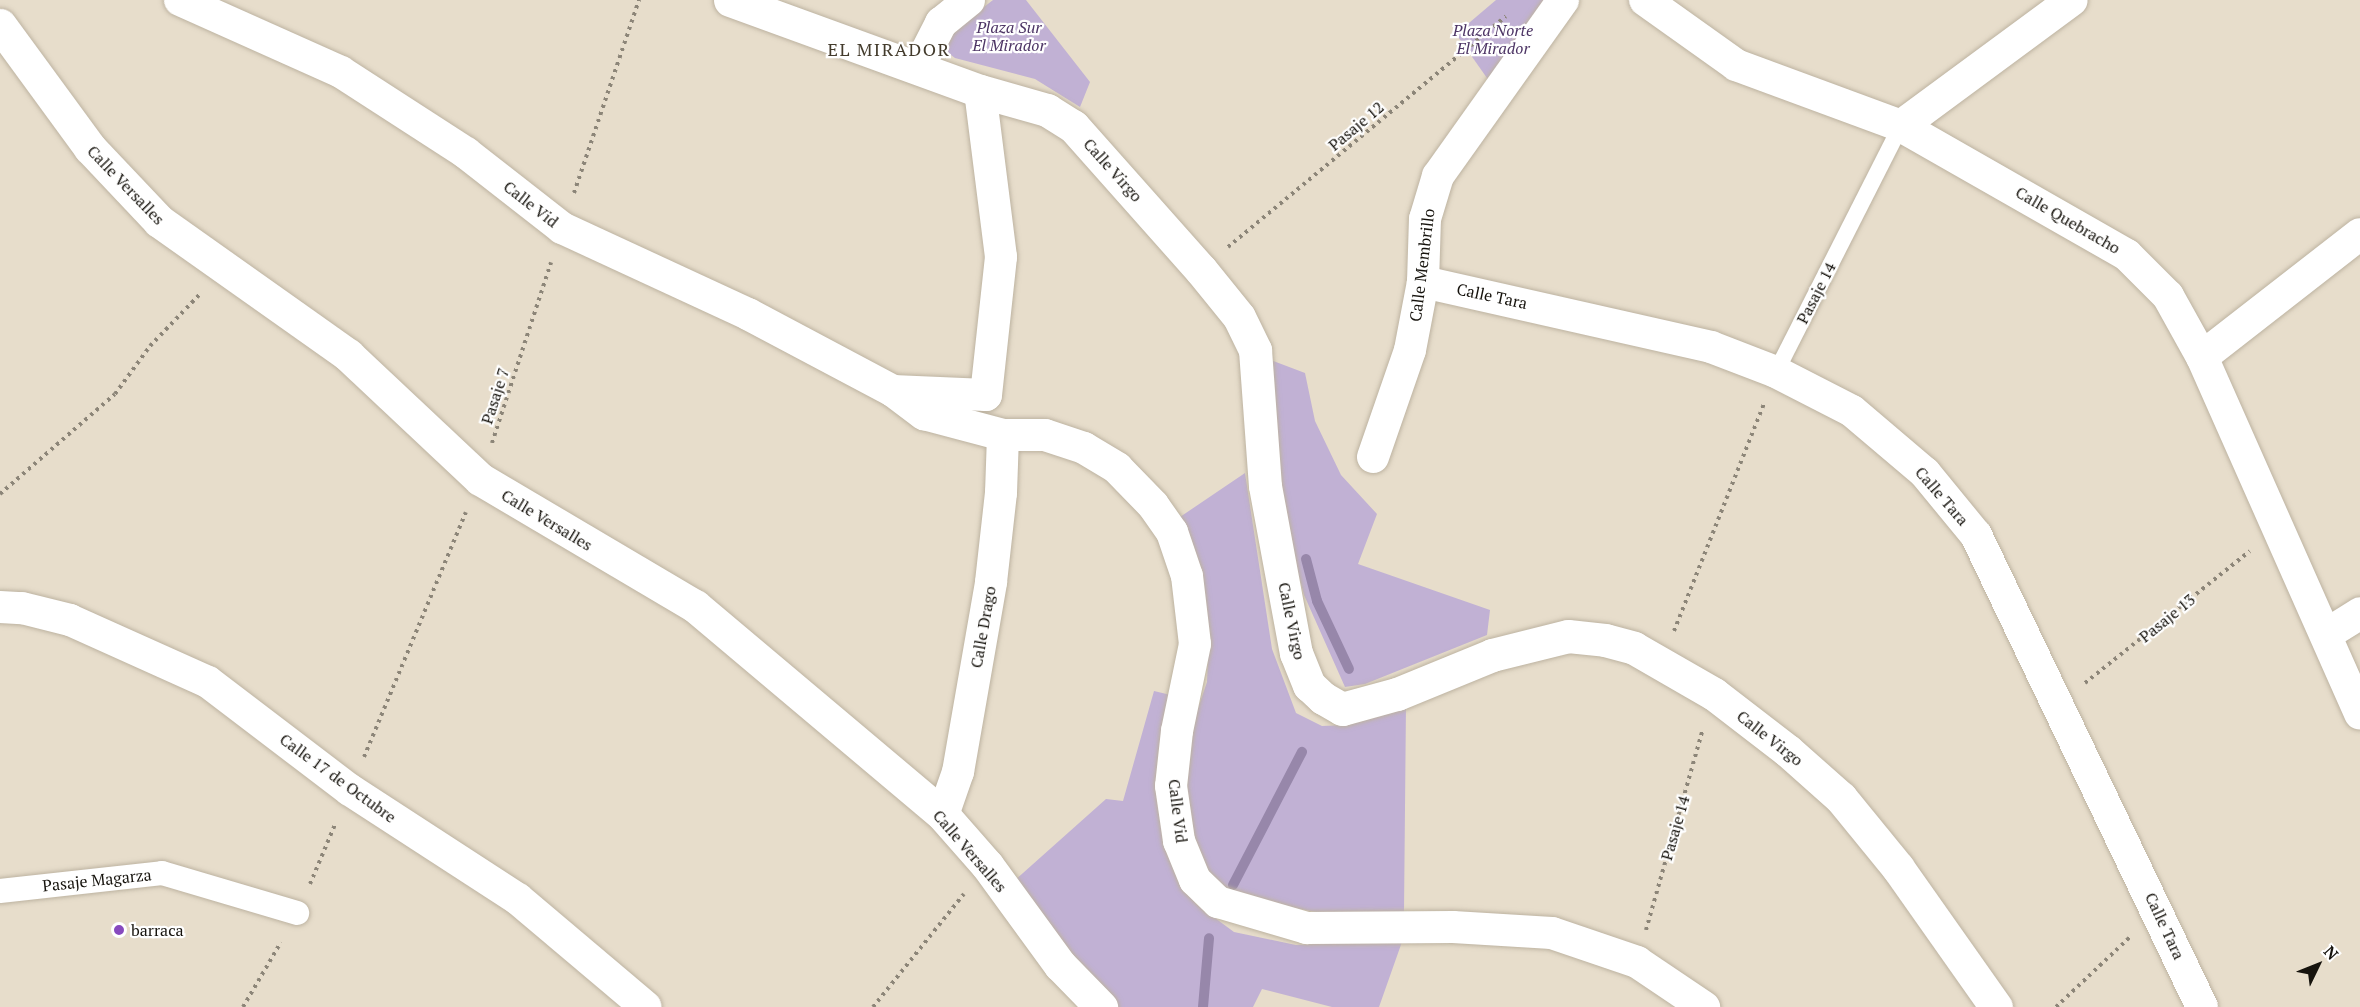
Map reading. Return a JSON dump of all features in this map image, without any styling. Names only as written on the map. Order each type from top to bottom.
[{"type":"street","name":"Calle Vid","points":[[180,0],[341,72],[466,153],[562,228],[748,314],[893,391],[924,414],[1003,435],[1045,435],[1084,448],[1118,468],[1153,505],[1172,532],[1187,576],[1195,644],[1177,731],[1171,786],[1179,841],[1195,880],[1218,902],[1307,928],[1453,927],[1551,933],[1636,962],[1704,1007]]},
{"type":"street","name":"Calle Virgo","points":[[730,0],[980,91],[1047,110],[1073,126],[1201,270],[1239,317],[1255,350],[1265,486],[1296,653],[1309,685],[1323,698],[1342,709],[1397,694],[1492,655],[1568,636],[1605,640],[1662,662],[1714,694],[1788,751],[1841,798],[1898,868],[1996,1007]]},
{"type":"street","points":[[918,68],[941,23],[969,0]]},
{"type":"street","name":"Calle Membrillo","points":[[1373,456],[1410,350],[1423,282],[1425,219],[1438,176],[1563,0]]},
{"type":"street","name":"Calle Quebracho","points":[[1645,0],[1736,65],[1901,126],[2127,255],[2168,296],[2202,357],[2276,530],[2327,633],[2360,714]]},
{"type":"street","name":"Pasaje 14","points":[[1901,126],[2072,0]]},
{"type":"street","name":"Calle Versalles","points":[[0,25],[37,80],[122,185],[159,221],[348,355],[480,479],[695,606],[943,815],[987,865],[1060,965],[1101,1007]]},
{"type":"street","name":"Calle Vid","points":[[893,391],[986,395],[1001,257],[980,91]]},
{"type":"street","points":[[2202,357],[2360,234]]},
{"type":"street","name":"Calle Tara","points":[[1423,282],[1711,347],[1776,372],[1852,411],[1925,473],[1976,535],[2158,910],[2202,1007]]},
{"type":"street","name":"Calle Drago","points":[[943,815],[958,772],[991,582],[1001,493],[1003,435]]},
{"type":"street","name":"Calle 17 de Octubre","points":[[0,608],[22,608],[70,620],[208,682],[350,790],[518,898],[646,1007]]},
{"type":"street","points":[[2327,633],[2360,613]]},
{"type":"street","name":"Pasaje Magarza","points":[[0,891],[162,873],[297,913]]},
{"type":"lane","name":"Pasaje 14","points":[[1776,372],[1901,126]]},
{"type":"path","name":"Pasaje 7","points":[[350,790],[480,479],[639,0]]},
{"type":"path","name":"Pasaje 12","points":[[1201,270],[1516,8]]},
{"type":"path","points":[[0,494],[115,394],[150,346],[206,288],[220,264]]},
{"type":"path","points":[[1662,662],[1776,372]]},
{"type":"path","name":"Pasaje 13","points":[[2058,705],[2276,530]]},
{"type":"path","name":"Pasaje 14","points":[[1636,962],[1714,694]]},
{"type":"path","points":[[873,1007],[987,865]]},
{"type":"path","points":[[2056,1007],[2158,910]]},
{"type":"green space","name":"Plaza Sur El Mirador","points":[[993,0],[1026,0],[1090,82],[1080,107],[1035,79],[955,58],[947,52],[947,36]]},
{"type":"green space","name":"Plaza Norte El Mirador","points":[[1496,0],[1552,0],[1494,88],[1456,34]]},
{"type":"green space","points":[[1268,359],[1305,373],[1315,421],[1341,475],[1377,514],[1358,564],[1490,610],[1487,635],[1365,684],[1345,687],[1304,595],[1282,513]]},
{"type":"green space","points":[[1245,473],[1272,649],[1296,713],[1322,726],[1345,725],[1406,704],[1404,913],[1333,915],[1245,899],[1219,885],[1206,868],[1190,828],[1184,787],[1189,735],[1207,682],[1209,627],[1196,562],[1180,517]]},
{"type":"green space","points":[[1154,691],[1175,696],[1184,882],[1196,904],[1234,932],[1296,945],[1403,939],[1379,1007],[1332,1007],[1262,989],[1253,1007],[1117,1007],[1090,981],[1014,881],[1106,799],[1123,801]]},
{"type":"waterway","points":[[1306,559],[1317,601],[1349,669]]},
{"type":"waterway","points":[[1233,885],[1302,752]]},
{"type":"waterway","points":[[1203,1007],[1209,938]]},
{"type":"place","name":"barraca","points":[[119,930]]},
{"type":"district","name":"EL MIRADOR","points":[[889,49]]}]
